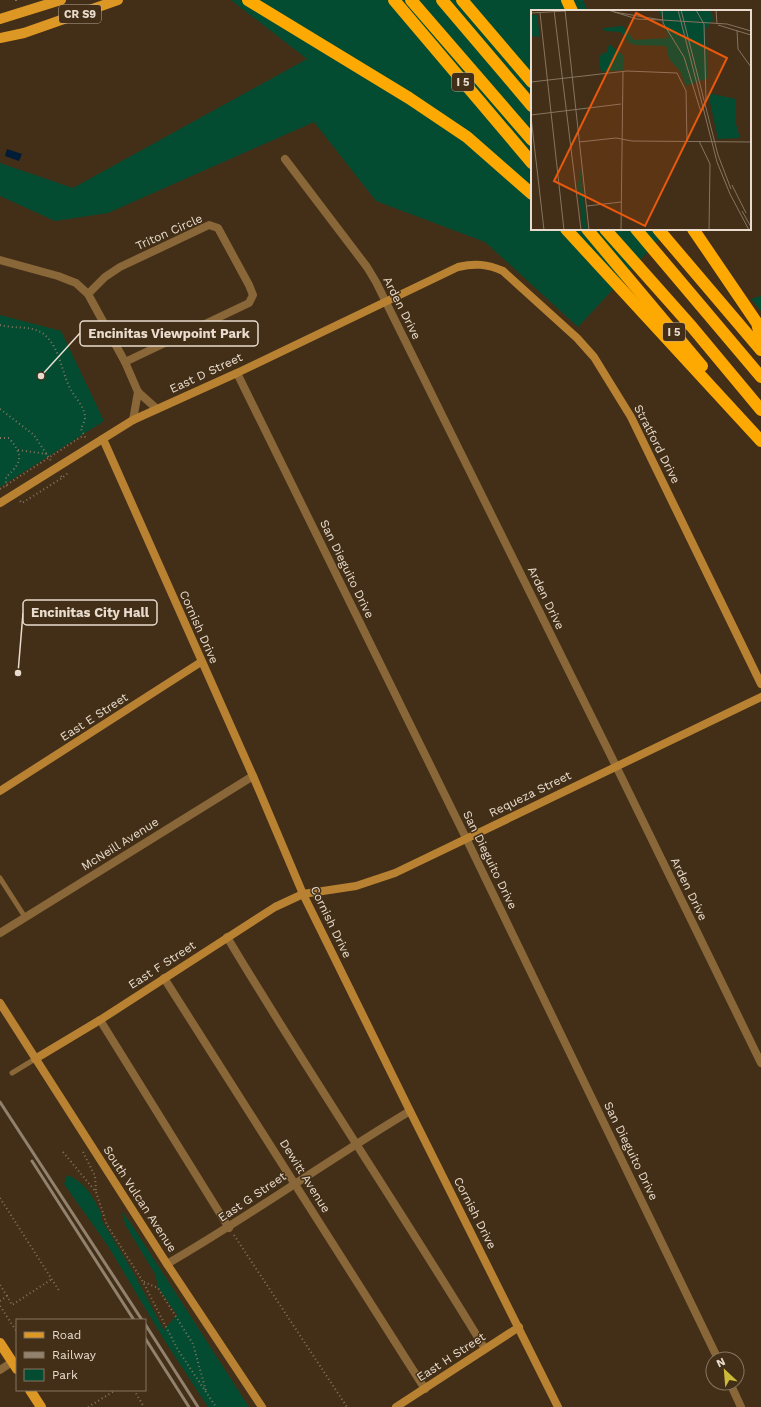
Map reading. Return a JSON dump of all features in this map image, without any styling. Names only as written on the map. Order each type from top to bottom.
[{"type":"highway","points":[[248,0],[409,98],[467,137],[531,193]]},
{"type":"highway","name":"I 5","points":[[394,0],[531,162]]},
{"type":"highway","points":[[411,0],[531,139]]},
{"type":"highway","points":[[442,0],[531,105]]},
{"type":"highway","points":[[462,0],[531,81]]},
{"type":"highway","points":[[567,0],[572,10]]},
{"type":"highway","points":[[567,230],[761,441]]},
{"type":"highway","name":"I 5","points":[[588,230],[761,436]]},
{"type":"highway","points":[[606,230],[692,327],[761,410]]},
{"type":"highway","points":[[637,230],[761,377]]},
{"type":"highway","points":[[659,230],[761,350]]},
{"type":"highway","points":[[694,230],[757,323],[761,340]]},
{"type":"main road","name":"CR S9","points":[[0,19],[61,0]]},
{"type":"main road","name":"CR S9","points":[[0,38],[30,31],[118,0]]},
{"type":"main road","points":[[0,1343],[15,1366]]},
{"type":"main road","points":[[31,1391],[41,1407]]},
{"type":"street","name":"Arden Drive","points":[[285,160],[368,266],[616,766],[761,1063]]},
{"type":"street","name":"Triton Circle","points":[[88,294],[105,277],[120,267],[209,225],[218,228],[249,285],[252,295],[250,303],[125,362]]},
{"type":"street","points":[[0,260],[58,276],[76,283],[88,294],[125,362],[138,392],[157,409]]},
{"type":"street","name":"East D Street","points":[[0,503],[133,420],[237,373],[385,300],[458,267],[475,263]]},
{"type":"street","name":"Stratford Drive","points":[[475,263],[491,266],[503,271],[577,338],[594,356],[631,417],[761,684]]},
{"type":"street","name":"San Dieguito Drive","points":[[237,373],[466,838],[714,1351]]},
{"type":"street","points":[[133,420],[138,392]]},
{"type":"street","name":"Cornish Drive","points":[[102,439],[253,776],[303,894],[558,1407]]},
{"type":"street","name":"East E Street","points":[[0,791],[201,662]]},
{"type":"street","name":"Requeza Street","points":[[303,894],[356,886],[395,873],[761,697]]},
{"type":"street","name":"McNeill Avenue","points":[[0,933],[253,776]]},
{"type":"street","name":"East F Street","points":[[35,1059],[100,1020],[275,907],[303,894]]},
{"type":"street","points":[[227,937],[263,998],[441,1276],[485,1349]]},
{"type":"street","name":"Dewitt Avenue","points":[[164,978],[424,1389]]},
{"type":"street","name":"South Vulcan Avenue","points":[[0,1003],[167,1264],[262,1407]]},
{"type":"street","points":[[100,1020],[229,1228]]},
{"type":"street","name":"East G Street","points":[[167,1264],[229,1228],[356,1143],[410,1111]]},
{"type":"street","name":"East H Street","points":[[396,1407],[519,1327]]},
{"type":"street","points":[[0,1370],[15,1366]]},
{"type":"street","points":[[734,1391],[741,1407]]},
{"type":"lane","points":[[0,878],[25,917]]},
{"type":"lane","points":[[12,1073],[35,1059]]},
{"type":"path","points":[[0,325],[35,330],[44,335],[58,352],[63,375],[71,392],[81,405],[85,418],[81,429],[90,447]]},
{"type":"path","points":[[0,409],[34,435],[62,478]]},
{"type":"path","points":[[0,489],[84,435]]},
{"type":"path","points":[[0,438],[9,438],[18,450],[20,460],[15,469],[6,477],[6,484],[22,503],[62,478],[71,470]]},
{"type":"path","points":[[18,450],[47,454]]},
{"type":"path","points":[[82,1151],[95,1176],[96,1192],[107,1225],[143,1282],[178,1350],[216,1407]]},
{"type":"path","points":[[63,1152],[96,1192]]},
{"type":"path","points":[[0,1198],[60,1292]]},
{"type":"path","points":[[229,1228],[347,1407]]},
{"type":"path","points":[[0,1285],[12,1305],[52,1279]]},
{"type":"path","points":[[143,1282],[158,1288],[193,1344],[206,1393]]},
{"type":"path","points":[[0,1301],[7,1296]]},
{"type":"path","points":[[0,1306],[16,1330]]},
{"type":"path","points":[[88,1407],[114,1391]]},
{"type":"path","points":[[135,1391],[144,1407]]},
{"type":"green space","points":[[231,0],[583,0],[588,10],[531,10],[531,230],[668,230],[578,327],[485,242],[376,201],[314,122],[108,213],[55,221],[0,196],[0,163],[73,188],[307,59]]},
{"type":"green space","points":[[761,296],[761,311],[751,299]]},
{"type":"green space","points":[[0,315],[61,331],[104,421],[0,487]]},
{"type":"green space","points":[[67,1175],[74,1178],[89,1192],[102,1215],[101,1219],[133,1272],[164,1330],[177,1315],[158,1287],[155,1274],[126,1226],[121,1211],[130,1222],[249,1407],[208,1407],[166,1343],[108,1246],[64,1184]]},
{"type":"water","points":[[7,149],[22,154],[19,161],[5,156]]},
{"type":"railway","points":[[0,1102],[141,1319]]},
{"type":"railway","points":[[32,1161],[133,1319]]},
{"type":"railway","points":[[146,1326],[198,1407]]},
{"type":"railway","points":[[146,1340],[189,1407]]},
{"type":"place","name":"Encinitas Viewpoint Park","points":[[41,376]]},
{"type":"place","name":"Encinitas City Hall","points":[[18,673]]}]
